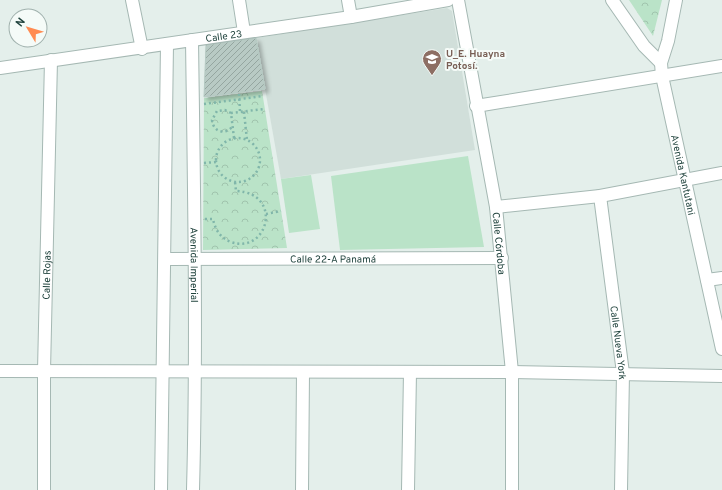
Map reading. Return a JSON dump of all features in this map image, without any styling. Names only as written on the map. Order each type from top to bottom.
[{"type":"street","points":[[132,0],[142,49]]},
{"type":"street","points":[[239,0],[244,32]]},
{"type":"street","points":[[348,0],[351,17]]},
{"type":"street","name":"Calle 23","points":[[0,68],[142,49],[244,32],[351,17],[448,0]]},
{"type":"street","name":"Calle Córdoba","points":[[458,0],[476,106],[496,207],[502,258],[512,372],[512,490]]},
{"type":"street","points":[[612,0],[644,46],[661,63]]},
{"type":"street","name":"Avenida Kantutani","points":[[676,0],[668,41],[661,63],[662,76],[722,350]]},
{"type":"street","name":"Avenida Imperial","points":[[192,40],[196,257],[196,372],[193,490]]},
{"type":"street","points":[[161,490],[167,44]]},
{"type":"street","name":"Calle Rojas","points":[[44,490],[44,371],[51,60]]},
{"type":"street","points":[[476,106],[722,66]]},
{"type":"street","points":[[496,207],[600,196],[685,178],[722,172]]},
{"type":"street","name":"Calle Nueva York","points":[[600,196],[623,373],[621,490]]},
{"type":"street","name":"Calle 22-A Panamá","points":[[165,259],[196,257],[502,258]]},
{"type":"street","points":[[707,280],[722,278]]},
{"type":"street","points":[[0,371],[512,372],[722,376]]},
{"type":"street","points":[[302,490],[303,372]]},
{"type":"street","points":[[408,490],[410,372]]},
{"type":"path","points":[[239,94],[240,112]]},
{"type":"path","points":[[193,106],[263,96]]},
{"type":"path","points":[[233,126],[224,132],[217,130],[212,124],[213,117],[217,111],[224,110],[231,113],[264,109]]},
{"type":"path","points":[[244,112],[247,140]]},
{"type":"path","points":[[231,113],[234,138]]},
{"type":"path","points":[[234,138],[247,140],[257,149],[260,162],[258,169],[248,179],[235,182],[222,175],[217,169],[216,162],[218,149],[222,144],[234,138]]},
{"type":"path","points":[[213,219],[217,232],[222,237],[235,244],[250,242],[258,237],[266,222],[264,206],[253,194],[236,191],[235,182]]},
{"type":"path","points":[[266,214],[281,211]]},
{"type":"shaded area","points":[[447,8],[452,11],[475,150],[281,179],[256,38]]},
{"type":"green space","points":[[629,0],[662,0],[653,36]]},
{"type":"green space","points":[[262,91],[287,248],[203,250],[204,98]]},
{"type":"green space","points":[[468,156],[484,247],[340,250],[331,176]]},
{"type":"green space","points":[[311,175],[320,229],[289,233],[281,179]]},
{"type":"building","points":[[256,38],[265,89],[204,97],[206,45]]},
{"type":"place","name":"U_E. Huayna Potosí.","points":[[432,76]]}]
